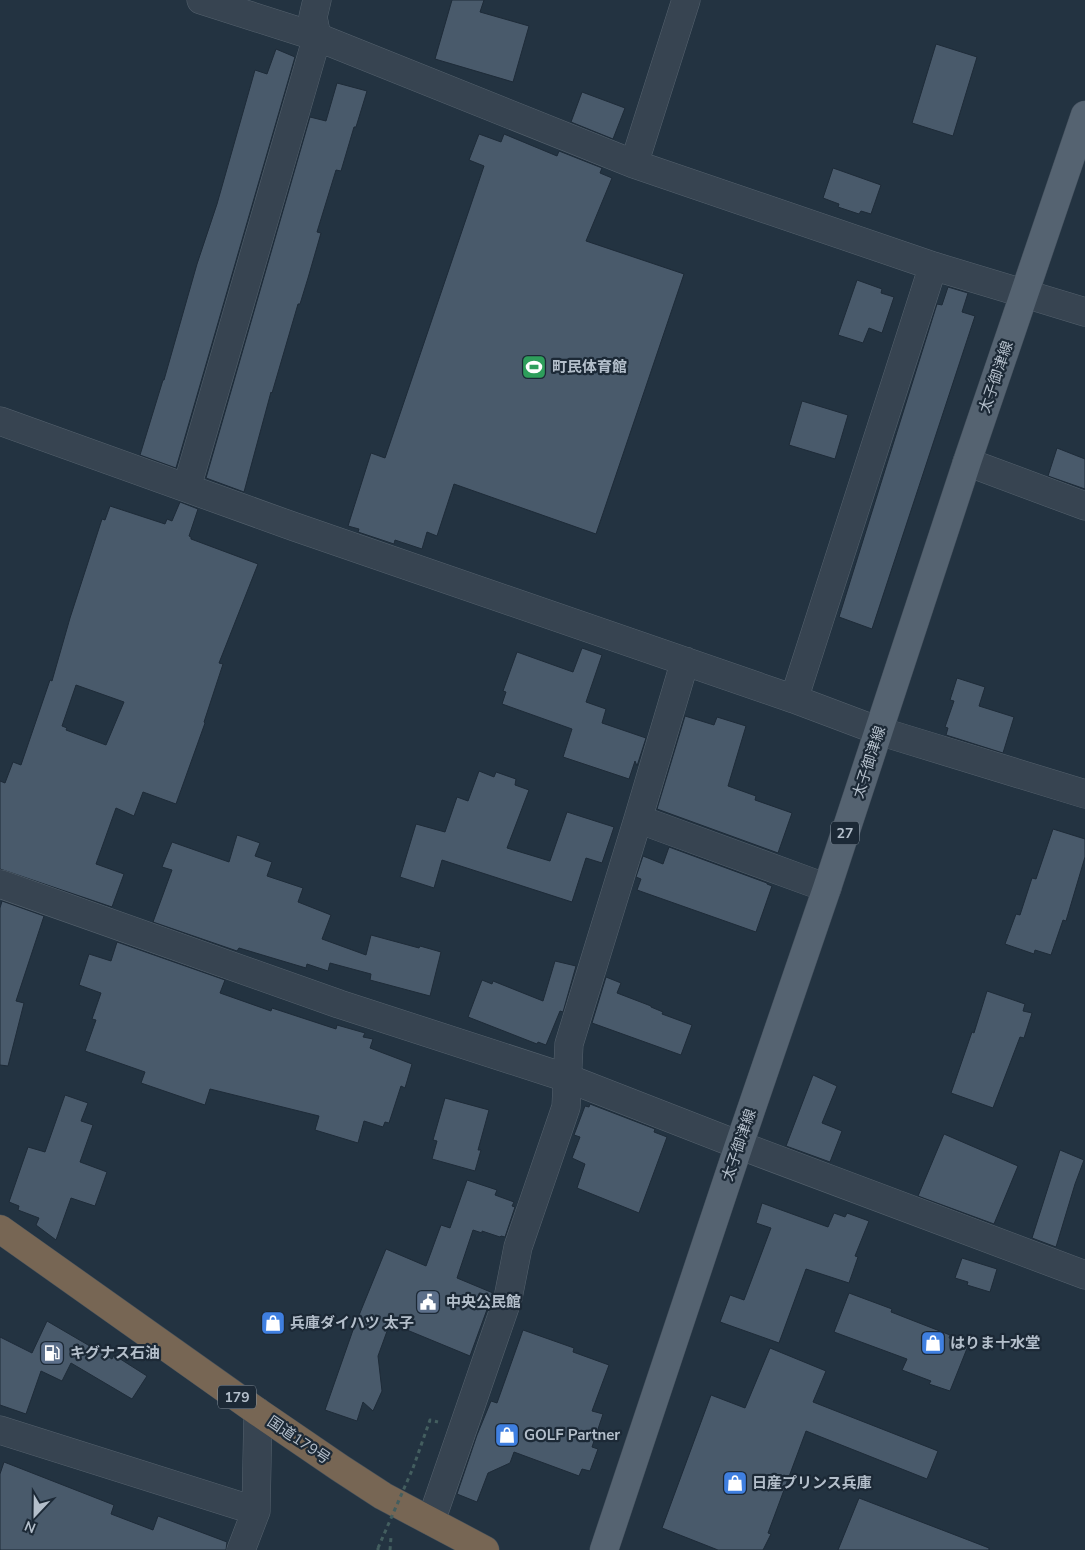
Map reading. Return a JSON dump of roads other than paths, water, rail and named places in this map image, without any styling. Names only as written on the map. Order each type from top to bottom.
[{"type":"highway","name":"国道179号","points":[[0,1228],[258,1412],[383,1496],[485,1550]]},
{"type":"main road","name":"太子御津線","points":[[604,1550],[739,1145],[828,888],[966,462],[1085,116]]},
{"type":"street","points":[[201,0],[317,37],[634,164],[934,266],[1085,312]]},
{"type":"street","points":[[187,487],[317,37],[313,17],[317,0]]},
{"type":"street","points":[[634,164],[686,0]]},
{"type":"street","points":[[794,699],[934,266]]},
{"type":"street","points":[[0,421],[304,530],[794,699],[879,731],[1085,794]]},
{"type":"street","points":[[966,462],[1085,506]]},
{"type":"street","points":[[431,1521],[508,1298],[518,1246],[566,1107],[569,1044],[685,661]]},
{"type":"street","points":[[638,819],[828,888]]},
{"type":"street","points":[[1,886],[339,1004],[567,1078],[1085,1275]]},
{"type":"street","points":[[241,1550],[256,1511],[258,1412]]},
{"type":"street","points":[[0,1430],[256,1511]]},
{"type":"place","name":"町民体育館","points":[[534,367]]},
{"type":"place","name":"中央公民館","points":[[428,1302]]},
{"type":"place","name":"兵庫ダイハツ 太子","points":[[273,1323]]},
{"type":"place","name":"はりま十水堂","points":[[933,1343]]},
{"type":"place","name":"キグナス石油","points":[[52,1353]]},
{"type":"place","name":"GOLF Partner","points":[[507,1435]]},
{"type":"place","name":"日産プリンス兵庫","points":[[735,1483]]}]
